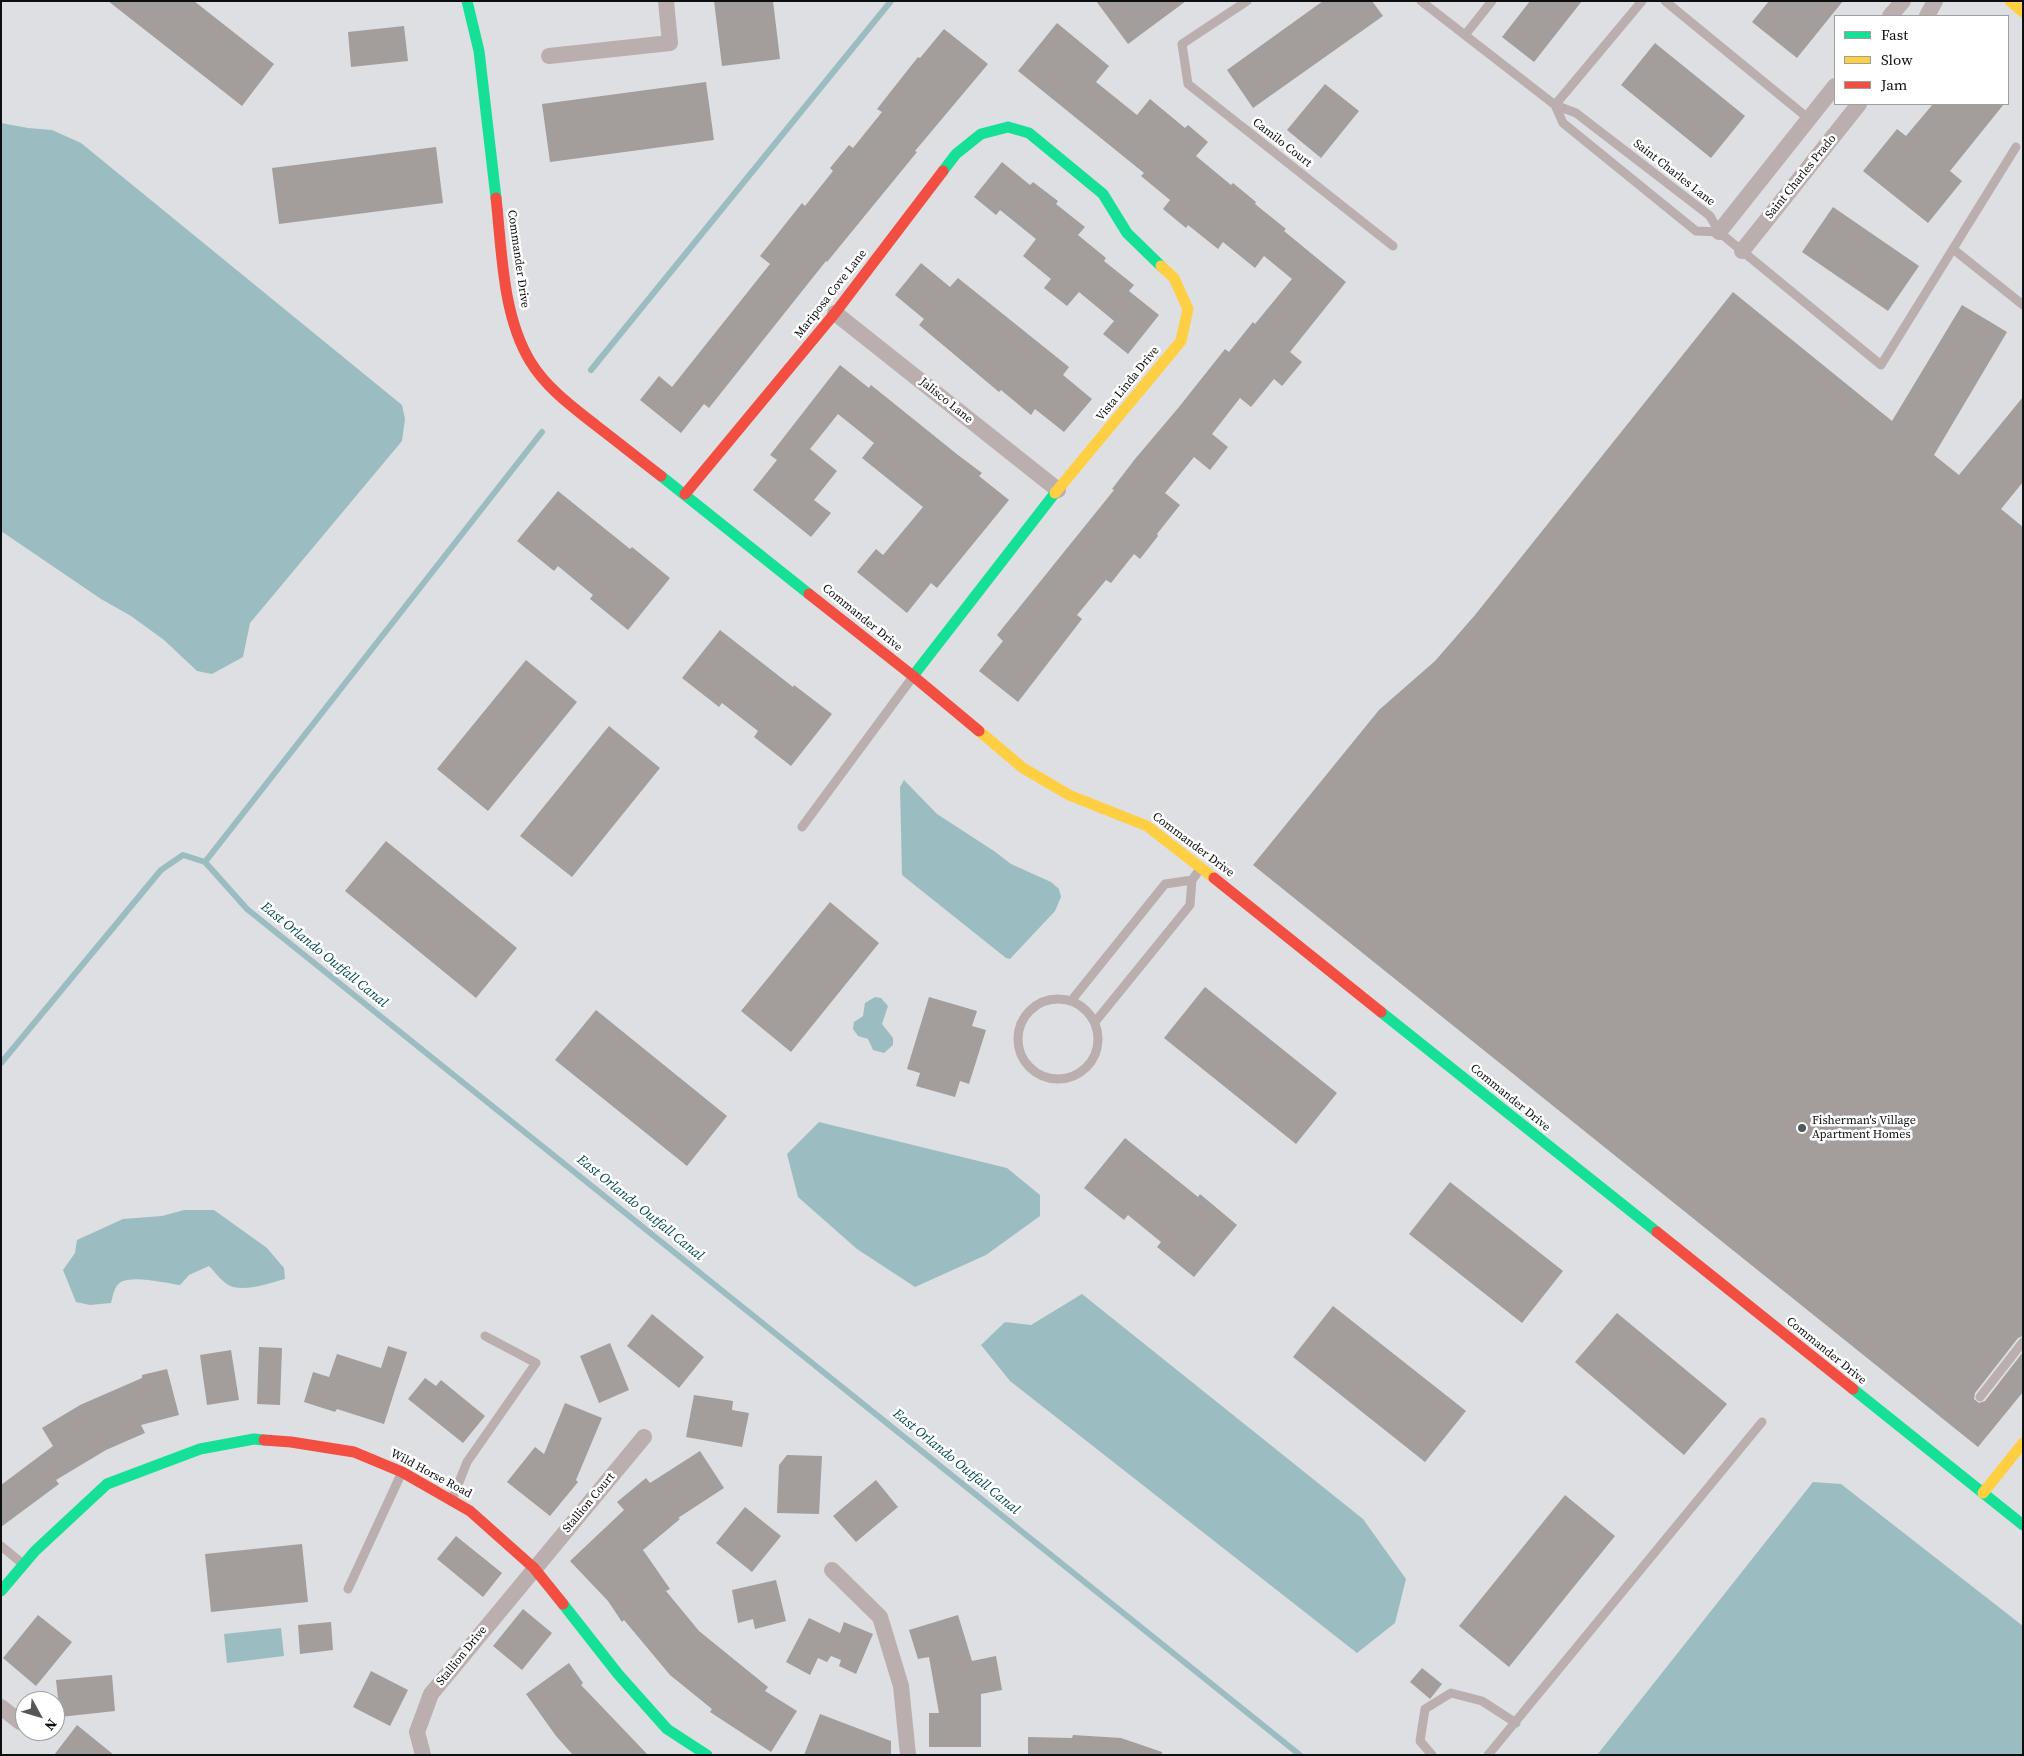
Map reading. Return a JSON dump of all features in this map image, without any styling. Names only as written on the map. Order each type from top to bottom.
[{"type":"street","name":"Commander Drive","points":[[467,1],[479,51],[506,285],[512,318],[523,347],[536,370],[553,388],[578,411],[913,676],[1023,768],[1069,795],[1147,826],[1201,867],[2023,1525]]},
{"type":"street","points":[[549,56],[670,43],[666,1]]},
{"type":"street","points":[[1891,15],[1903,1]]},
{"type":"street","points":[[1928,15],[1935,1]]},
{"type":"street","points":[[2010,1],[2023,12]]},
{"type":"street","points":[[1719,232],[1834,87]]},
{"type":"street","name":"Saint Charles Prado","points":[[1742,251],[1858,105]]},
{"type":"street","name":"Mariposa Cove Lane","points":[[685,494],[835,313],[956,154],[981,134],[1008,127]]},
{"type":"street","name":"Vista Linda Drive","points":[[913,676],[1058,490],[1181,341],[1188,309],[1174,278],[1127,234],[1103,194],[1029,133],[1008,127]]},
{"type":"street","name":"Jalisco Lane","points":[[835,313],[1058,490]]},
{"type":"street","name":"Stallion Court","points":[[534,1568],[644,1438]]},
{"type":"street","name":"Wild Horse Road","points":[[1,1591],[35,1551],[107,1484],[200,1449],[254,1439],[291,1442],[354,1452],[402,1472],[470,1511],[534,1568],[618,1674],[667,1729],[707,1755]]},
{"type":"street","points":[[1983,1493],[2023,1443]]},
{"type":"street","name":"Stallion Drive","points":[[423,1755],[417,1732],[431,1694],[534,1568]]},
{"type":"street","points":[[832,1570],[880,1617],[901,1686],[908,1755]]},
{"type":"street","points":[[1,1707],[15,1718]]},
{"type":"lane","name":"Camilo Court","points":[[1247,1],[1182,44],[1188,84],[1393,246]]},
{"type":"lane","name":"Saint Charles Lane","points":[[1421,1],[1555,105],[1576,113],[1710,216],[1719,232]]},
{"type":"lane","points":[[1465,35],[1492,1]]},
{"type":"lane","points":[[1555,105],[1642,1]]},
{"type":"lane","points":[[1665,1],[1809,119]]},
{"type":"lane","name":"Saint Charles Lane","points":[[1555,105],[1563,123],[1696,231],[1719,232]]},
{"type":"lane","points":[[1719,232],[1881,365],[2016,147]]},
{"type":"lane","points":[[1953,249],[2023,304]]},
{"type":"lane","points":[[802,827],[913,676]]},
{"type":"lane","points":[[1095,1022],[1190,904],[1192,880],[1201,867]]},
{"type":"lane","points":[[1071,1001],[1165,884],[1192,880]]},
{"type":"lane","points":[[1058,999],[1071,1001],[1083,1008],[1092,1017],[1098,1028],[1099,1042],[1096,1055],[1089,1066],[1078,1075],[1052,1080],[1039,1075],[1028,1067],[1021,1056],[1018,1043],[1020,1025],[1030,1010],[1038,1004],[1058,999]]},
{"type":"lane","points":[[452,1500],[467,1462],[536,1363],[485,1336]]},
{"type":"lane","points":[[1980,1397],[2023,1342]]},
{"type":"lane","points":[[1488,1755],[1762,1422]]},
{"type":"lane","points":[[348,1589],[402,1472]]},
{"type":"lane","points":[[1,1546],[24,1564]]},
{"type":"lane","points":[[1432,1755],[1420,1741],[1424,1709],[1451,1693],[1482,1701],[1516,1723]]},
{"type":"water","points":[[1,123],[52,130],[81,143],[402,405],[405,419],[402,441],[250,623],[243,657],[212,674],[197,671],[164,640],[131,616],[101,599],[1,531]]},
{"type":"water","points":[[904,780],[937,814],[1011,864],[1051,882],[1059,889],[1061,897],[1055,911],[1010,959],[1006,958],[902,875],[900,787]]},
{"type":"water","points":[[875,997],[881,998],[888,1006],[882,1024],[893,1038],[893,1045],[884,1053],[873,1050],[868,1039],[858,1036],[853,1029],[854,1022],[863,1016],[865,1003]]},
{"type":"water","points":[[819,1122],[1007,1168],[1040,1195],[1040,1216],[986,1255],[915,1287],[857,1249],[798,1197],[787,1154]]},
{"type":"water","points":[[184,1210],[214,1210],[267,1248],[284,1268],[285,1279],[253,1287],[233,1287],[223,1281],[209,1266],[189,1275],[180,1285],[150,1280],[126,1280],[117,1286],[111,1303],[90,1305],[76,1302],[63,1270],[75,1253],[77,1240],[123,1219],[162,1216]]},
{"type":"water","points":[[1082,1294],[1363,1519],[1406,1579],[1395,1623],[1357,1653],[1010,1381],[981,1345],[1005,1322],[1031,1325]]},
{"type":"water","points":[[1813,1482],[1841,1484],[2023,1626],[2023,1755],[1597,1755]]},
{"type":"water","points":[[281,1628],[284,1656],[227,1663],[224,1634]]},
{"type":"building","points":[[108,1],[194,1],[274,64],[242,106]]},
{"type":"building","points":[[714,1],[773,1],[780,59],[722,66]]},
{"type":"building","points":[[1096,1],[1186,1],[1128,44]]},
{"type":"building","points":[[1323,1],[1372,1],[1383,16],[1253,108],[1227,70]]},
{"type":"building","points":[[1530,1],[1582,1],[1534,62],[1502,37]]},
{"type":"building","points":[[1769,1],[1843,1],[1797,58],[1752,22]]},
{"type":"building","points":[[1057,23],[1109,66],[1096,82],[1137,115],[1150,99],[1185,128],[1188,125],[1208,142],[1196,156],[1231,185],[1233,183],[1256,202],[1255,204],[1286,229],[1284,231],[1346,282],[1290,352],[1302,362],[1282,386],[1274,379],[1251,407],[1240,398],[1212,434],[1228,447],[1210,470],[1194,457],[1165,493],[1180,505],[1157,534],[1158,536],[1140,559],[1134,554],[1111,583],[1106,580],[1077,615],[1082,619],[1018,702],[979,671],[1003,641],[997,635],[1114,490],[1112,489],[1135,459],[1225,349],[1229,352],[1292,279],[1264,256],[1255,268],[1223,242],[1218,249],[1188,225],[1186,228],[1163,209],[1170,200],[1141,176],[1144,173],[1018,71]]},
{"type":"building","points":[[404,26],[408,61],[351,67],[348,32]]},
{"type":"building","points":[[944,29],[988,64],[915,151],[917,152],[826,261],[709,408],[704,404],[681,433],[640,400],[659,376],[672,387],[770,264],[760,256],[802,203],[805,206],[833,171],[830,168],[849,145],[853,148],[882,112],[877,109],[918,57],[920,58]]},
{"type":"building","points":[[1655,43],[1745,116],[1711,158],[1621,85]]},
{"type":"building","points":[[706,82],[714,140],[550,162],[542,104]]},
{"type":"building","points":[[1325,84],[1359,111],[1321,158],[1287,130]]},
{"type":"building","points":[[1932,105],[2003,105],[1950,171],[1962,181],[1928,223],[1863,171],[1897,129],[1906,136]]},
{"type":"building","points":[[436,147],[443,203],[279,224],[272,168]]},
{"type":"building","points":[[1002,162],[1030,185],[1033,182],[1058,201],[1056,204],[1085,227],[1078,235],[1106,258],[1104,261],[1134,285],[1129,291],[1159,315],[1128,354],[1103,334],[1114,321],[1079,292],[1067,306],[1044,288],[1051,279],[1023,256],[1036,239],[1000,210],[996,215],[974,197]]},
{"type":"building","points":[[1833,207],[1919,266],[1888,311],[1802,252]]},
{"type":"building","points":[[921,263],[950,287],[958,278],[1069,367],[1063,375],[1092,399],[1064,432],[1035,409],[1031,415],[1001,390],[999,392],[919,325],[924,319],[895,295]]},
{"type":"building","name":"Fisherman's Village Apartment Homes","points":[[1733,292],[1892,421],[1962,305],[2007,332],[1934,455],[1959,475],[2023,397],[2023,482],[2001,509],[2023,527],[2023,1336],[2018,1338],[1975,1393],[1974,1399],[1979,1403],[1985,1401],[2023,1352],[2023,1392],[1978,1447],[1253,865],[1379,710],[1435,661],[1475,615]]},
{"type":"building","points":[[840,365],[869,388],[871,385],[982,473],[979,476],[1009,500],[937,588],[931,583],[907,613],[857,572],[876,549],[883,555],[923,507],[862,458],[874,443],[838,414],[810,449],[837,471],[814,500],[831,513],[811,537],[753,490],[777,460],[770,455]]},
{"type":"building","points":[[558,491],[630,549],[632,547],[670,578],[628,630],[590,599],[593,595],[558,566],[554,571],[517,541]]},
{"type":"building","points":[[720,630],[793,687],[794,685],[832,714],[791,766],[754,737],[758,731],[722,703],[719,707],[682,678]]},
{"type":"building","points":[[526,660],[577,702],[488,811],[437,769]]},
{"type":"building","points":[[609,726],[660,768],[572,877],[520,836]]},
{"type":"building","points":[[386,841],[517,948],[476,998],[345,891]]},
{"type":"building","points":[[830,902],[879,943],[791,1052],[741,1011]]},
{"type":"building","points":[[1205,987],[1337,1093],[1296,1144],[1164,1038]]},
{"type":"building","points":[[929,997],[977,1011],[972,1026],[986,1030],[969,1084],[960,1081],[955,1097],[916,1086],[920,1073],[907,1069]]},
{"type":"building","points":[[596,1010],[727,1116],[687,1166],[555,1060]]},
{"type":"building","points":[[1125,1138],[1198,1197],[1200,1194],[1237,1225],[1194,1277],[1157,1247],[1161,1242],[1128,1215],[1124,1220],[1084,1188]]},
{"type":"building","points":[[1450,1182],[1563,1271],[1522,1323],[1409,1234]]},
{"type":"building","points":[[1333,1306],[1466,1411],[1425,1462],[1293,1357]]},
{"type":"building","points":[[1617,1313],[1727,1404],[1684,1455],[1575,1362]]},
{"type":"building","points":[[652,1314],[704,1357],[679,1388],[627,1346]]},
{"type":"building","points":[[610,1343],[629,1390],[599,1403],[580,1356]]},
{"type":"building","points":[[388,1346],[407,1352],[384,1424],[337,1409],[335,1412],[304,1402],[313,1372],[329,1377],[337,1354],[381,1368]]},
{"type":"building","points":[[259,1347],[282,1348],[280,1405],[257,1404]]},
{"type":"building","points":[[231,1350],[239,1400],[207,1405],[200,1355]]},
{"type":"building","points":[[167,1369],[179,1415],[141,1425],[145,1433],[106,1450],[56,1480],[59,1484],[1,1527],[1,1485],[53,1446],[42,1428],[80,1405],[142,1378],[142,1375]]},
{"type":"building","points":[[425,1378],[436,1386],[441,1380],[485,1416],[463,1443],[408,1399]]},
{"type":"building","points":[[694,1395],[733,1401],[732,1410],[749,1413],[742,1447],[686,1437]]},
{"type":"building","points":[[565,1403],[602,1418],[576,1480],[578,1482],[550,1516],[507,1482],[535,1447],[544,1454]]},
{"type":"building","points":[[700,1451],[724,1488],[678,1518],[680,1519],[643,1550],[670,1589],[666,1591],[699,1631],[768,1687],[765,1691],[797,1711],[771,1752],[710,1712],[712,1709],[670,1675],[624,1620],[622,1622],[608,1601],[570,1561],[624,1510],[617,1502],[646,1478],[650,1483]]},
{"type":"building","points":[[787,1455],[822,1456],[819,1514],[777,1513],[779,1465]]},
{"type":"building","points":[[876,1480],[898,1507],[856,1542],[833,1516]]},
{"type":"building","points":[[1565,1495],[1615,1536],[1509,1667],[1459,1626]]},
{"type":"building","points":[[745,1507],[781,1536],[752,1572],[716,1543]]},
{"type":"building","points":[[456,1536],[502,1573],[483,1597],[437,1559]]},
{"type":"building","points":[[302,1544],[308,1602],[211,1612],[205,1554]]},
{"type":"building","points":[[776,1580],[786,1621],[755,1629],[753,1619],[738,1623],[732,1590]]},
{"type":"building","points":[[523,1609],[552,1633],[522,1670],[493,1646]]},
{"type":"building","points":[[38,1615],[72,1642],[36,1686],[3,1658]]},
{"type":"building","points":[[958,1615],[972,1661],[996,1656],[1002,1690],[981,1694],[981,1747],[929,1747],[929,1713],[939,1713],[929,1657],[918,1659],[909,1630]]},
{"type":"building","points":[[809,1618],[840,1633],[844,1622],[873,1634],[856,1674],[839,1666],[841,1660],[831,1656],[827,1662],[818,1658],[810,1675],[786,1662]]},
{"type":"building","points":[[331,1622],[333,1650],[300,1654],[298,1625]]},
{"type":"building","points":[[569,1663],[583,1683],[581,1685],[648,1755],[573,1755],[556,1736],[526,1694]]},
{"type":"building","points":[[1422,1668],[1442,1684],[1430,1699],[1410,1682]]},
{"type":"building","points":[[371,1671],[408,1690],[390,1726],[353,1707]]},
{"type":"building","points":[[112,1675],[115,1711],[65,1716],[65,1691],[57,1691],[56,1680]]},
{"type":"building","points":[[820,1714],[891,1741],[891,1755],[804,1755]]},
{"type":"building","points":[[77,1725],[114,1755],[54,1755]]},
{"type":"building","points":[[1073,1735],[1121,1738],[1162,1752],[1162,1755],[1028,1755],[1028,1737],[1072,1738]]},
{"type":"waterway","points":[[591,370],[891,1]]},
{"type":"waterway","points":[[205,862],[542,432]]},
{"type":"waterway","name":"East Orlando Outfall Canal","points":[[1,1063],[161,870],[183,855],[205,862],[247,909],[1300,1755]]},
{"type":"traffic: fast","points":[[467,1],[479,51],[496,198]]},
{"type":"traffic: fast","points":[[943,171],[956,154],[981,134],[1008,127],[1029,133],[1103,194],[1127,233],[1161,266]]},
{"type":"traffic: fast","points":[[661,476],[809,594]]},
{"type":"traffic: fast","points":[[913,676],[1055,493]]},
{"type":"traffic: fast","points":[[1381,1012],[1657,1232]]},
{"type":"traffic: fast","points":[[1853,1389],[2023,1525]]},
{"type":"traffic: fast","points":[[1,1591],[35,1551],[107,1484],[200,1449],[254,1439],[264,1440]]},
{"type":"traffic: fast","points":[[563,1604],[618,1674],[667,1729],[707,1755]]},
{"type":"traffic: slow","points":[[2010,1],[2023,12]]},
{"type":"traffic: slow","points":[[1055,493],[1181,341],[1188,309],[1174,278],[1161,266]]},
{"type":"traffic: slow","points":[[979,731],[1023,768],[1069,795],[1147,826],[1214,878]]},
{"type":"traffic: slow","points":[[1983,1493],[2023,1443]]},
{"type":"traffic: jam","points":[[685,494],[835,313],[943,171]]},
{"type":"traffic: jam","points":[[496,198],[502,260],[509,303],[521,343],[530,361],[544,380],[561,397],[661,476]]},
{"type":"traffic: jam","points":[[809,594],[979,731]]},
{"type":"traffic: jam","points":[[1214,878],[1381,1012]]},
{"type":"traffic: jam","points":[[1657,1232],[1853,1389]]},
{"type":"traffic: jam","points":[[264,1440],[291,1442],[354,1452],[402,1472],[470,1511],[534,1568],[563,1604]]},
{"type":"place","name":"Fisherman's Village Apartment Homes","points":[[1802,1128]]}]
